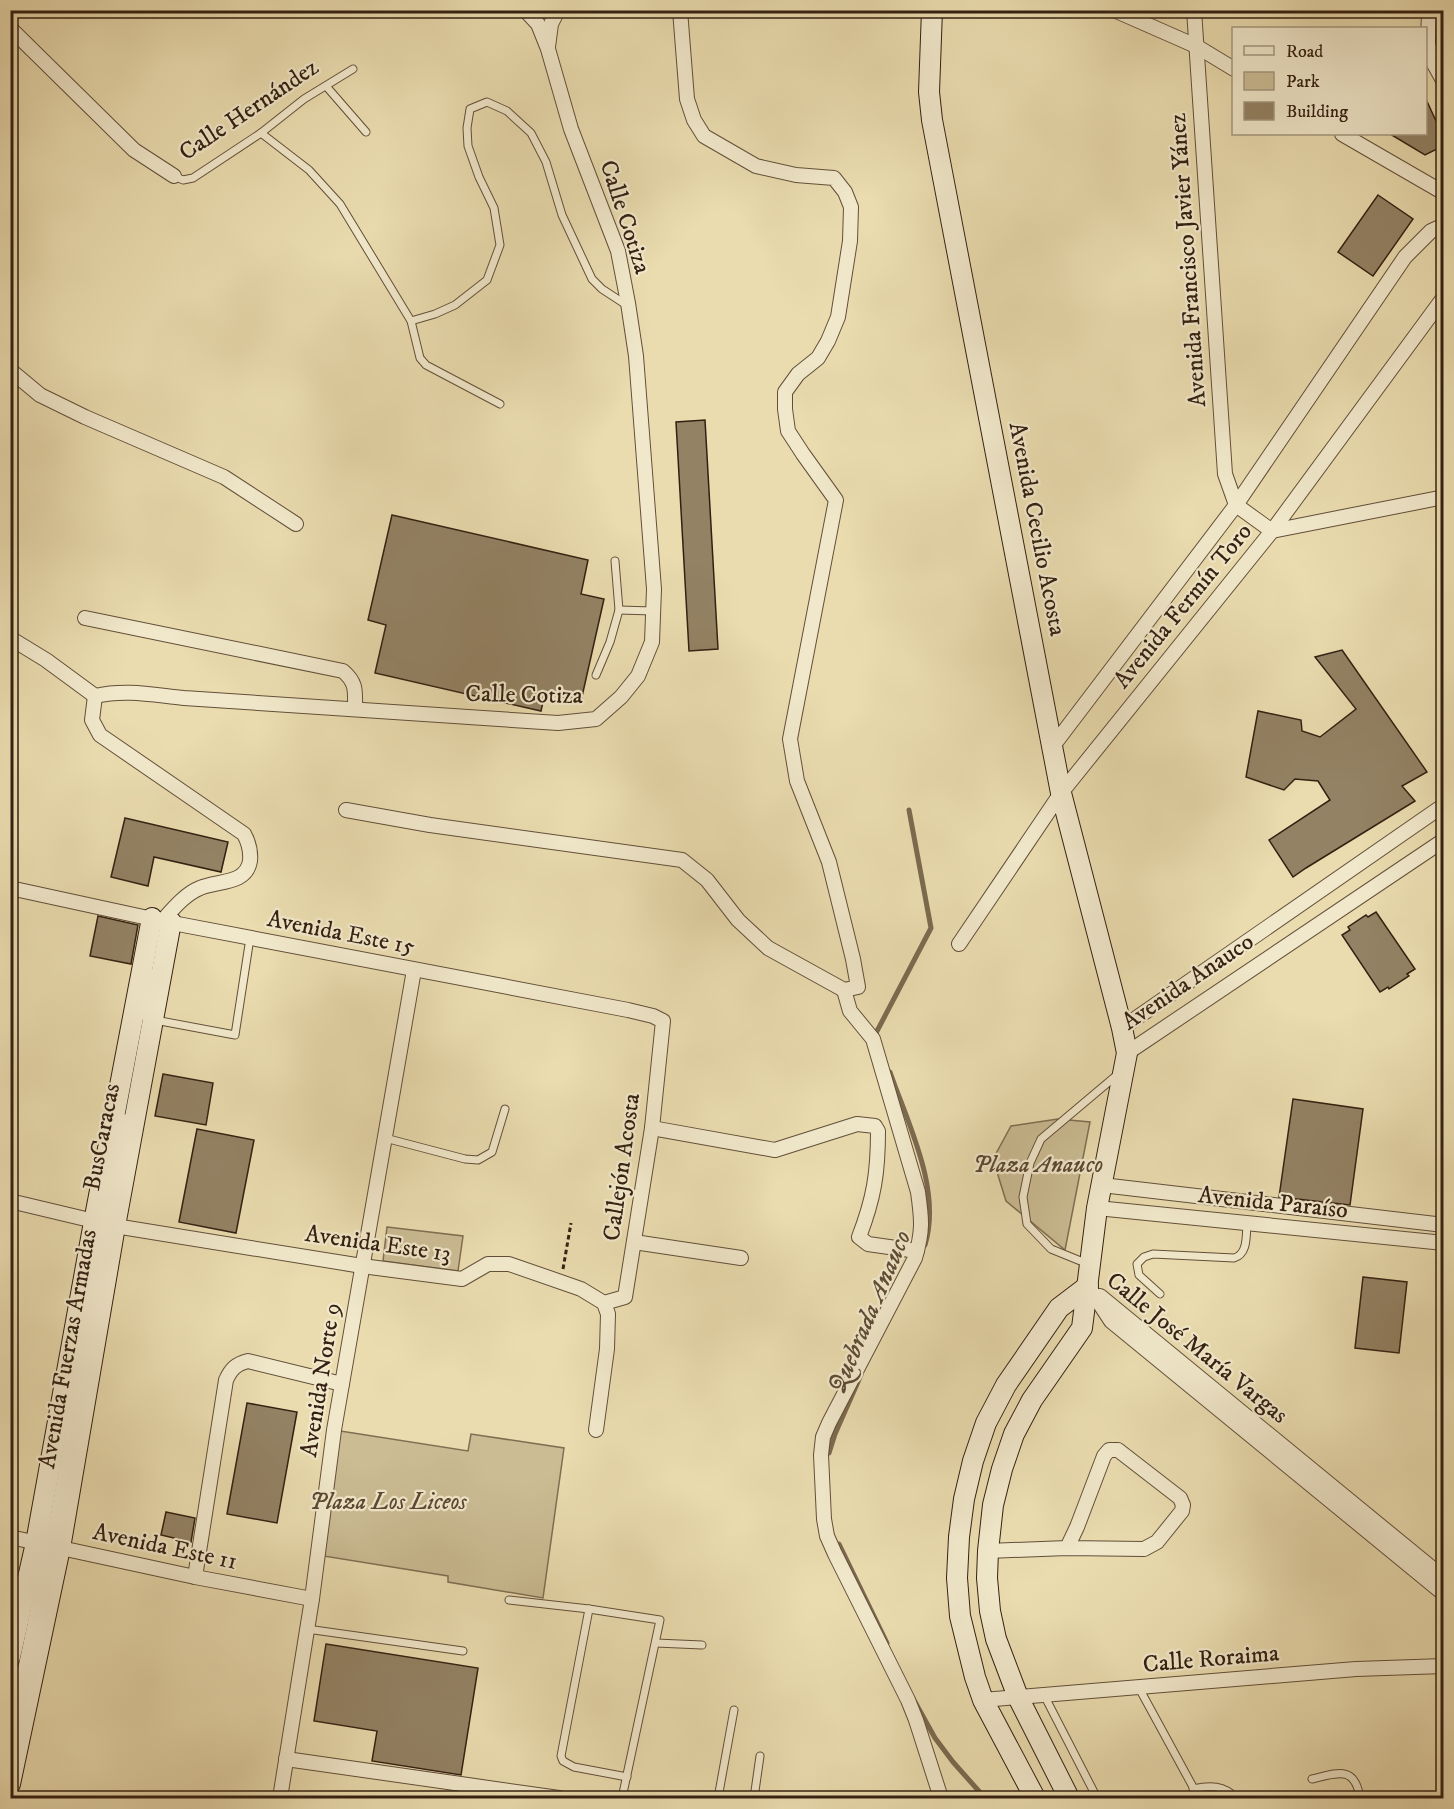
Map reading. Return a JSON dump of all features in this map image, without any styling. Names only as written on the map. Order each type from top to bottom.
[{"type":"main road","name":"Avenida Cecilio Acosta","points":[[932,10],[929,92],[932,120],[1061,793],[1122,1028],[1125,1061]]},
{"type":"main road","name":"Avenida Fuerzas Armadas","points":[[105,1224],[148,1019],[161,923]]},
{"type":"main road","name":"Avenida Fuerzas Armadas","points":[[10,1784],[48,1545],[161,923]]},
{"type":"main road","name":"Avenida Anauco","points":[[1069,1798],[1018,1697],[996,1639],[990,1611],[987,1578],[988,1551],[993,1505],[1014,1434],[1032,1400],[1082,1328],[1097,1208],[1125,1061]]},
{"type":"main road","points":[[1035,1798],[984,1700],[975,1677],[960,1616],[957,1578],[959,1537],[964,1499],[973,1461],[986,1423],[1006,1385],[1059,1308],[1088,1286]]},
{"type":"main road","name":"Avenida Fuerzas Armadas","points":[[10,1657],[48,1545]]},
{"type":"street","name":"Calle Cotiza","points":[[94,696],[128,692],[184,698],[558,723],[596,719],[621,698],[638,676],[652,642],[654,589],[636,356],[629,307],[618,251],[571,129],[548,49],[538,24],[525,10]]},
{"type":"street","points":[[548,49],[551,24],[558,10]]},
{"type":"street","points":[[346,810],[430,825],[682,860],[707,880],[738,920],[768,948],[844,990],[858,987],[829,862],[797,781],[790,739],[836,500],[788,431],[785,392],[798,374],[818,358],[838,316],[850,241],[851,207],[845,192],[834,178],[796,175],[756,166],[704,136],[694,120],[687,99],[680,10]]},
{"type":"street","points":[[1114,10],[1196,46],[1232,68]]},
{"type":"street","name":"Avenida Francisco Javier Yánez","points":[[1194,10],[1225,474],[1236,505]]},
{"type":"street","points":[[1429,10],[1428,44],[1443,82]]},
{"type":"street","name":"Calle Hernández","points":[[10,28],[134,150],[174,176]]},
{"type":"street","points":[[1344,135],[1443,194]]},
{"type":"street","name":"Avenida Fermín Toro","points":[[1053,746],[1236,505],[1406,257],[1431,231],[1443,225]]},
{"type":"street","name":"Avenida Fermín Toro","points":[[959,944],[1061,793],[1272,531],[1443,297]]},
{"type":"street","points":[[10,370],[40,396],[224,477],[296,524]]},
{"type":"street","points":[[1236,505],[1272,531],[1443,497]]},
{"type":"street","points":[[85,618],[343,671],[353,679],[355,709]]},
{"type":"street","points":[[10,638],[46,660],[94,696],[92,720],[100,735],[244,834],[249,843],[251,854],[245,873],[236,879],[199,888],[184,898],[161,923]]},
{"type":"street","name":"Avenida Anauco","points":[[1122,1028],[1442,809]]},
{"type":"street","name":"Avenida Anauco","points":[[1125,1061],[1443,840]]},
{"type":"street","name":"Avenida Este 15","points":[[10,888],[161,923],[628,1010],[663,1021]]},
{"type":"street","name":"Avenida Norte 9","points":[[280,1798],[312,1599],[333,1439],[414,970]]},
{"type":"street","points":[[844,990],[850,1011],[873,1039],[918,1192],[921,1237],[915,1258],[823,1437],[824,1519],[827,1536],[835,1554],[908,1700],[941,1798]]},
{"type":"street","name":"Callejón Acosta","points":[[604,1303],[625,1297],[652,1128],[663,1021]]},
{"type":"street","points":[[652,1128],[775,1150],[857,1124],[875,1126],[878,1131],[876,1180],[871,1205],[860,1237],[868,1244],[917,1251]]},
{"type":"street","name":"Avenida Paraíso","points":[[1102,1185],[1443,1225]]},
{"type":"street","name":"Avenida Este 13","points":[[10,1201],[105,1224],[362,1266],[462,1279],[488,1264],[509,1264],[581,1289],[604,1303]]},
{"type":"street","name":"Avenida Paraíso","points":[[1097,1208],[1443,1243]]},
{"type":"street","points":[[634,1242],[741,1258]]},
{"type":"street","name":"Calle José María Vargas","points":[[1088,1286],[1443,1594]]},
{"type":"street","points":[[596,1430],[607,1349],[608,1314],[604,1303]]},
{"type":"street","points":[[195,1577],[226,1380],[231,1369],[248,1361],[342,1384]]},
{"type":"street","points":[[988,1551],[1067,1548],[1144,1549],[1158,1542],[1182,1511],[1184,1505],[1180,1498],[1118,1450],[1109,1450],[1104,1456],[1067,1548]]},
{"type":"street","name":"Calle José María Vargas","points":[[1290,1460],[1443,1578]]},
{"type":"street","name":"Avenida Este 11","points":[[10,1537],[195,1577],[312,1599]]},
{"type":"street","name":"Calle Roraima","points":[[984,1700],[1356,1669],[1443,1666]]},
{"type":"street","points":[[286,1759],[560,1798]]},
{"type":"lane","name":"Calle Hernández","points":[[174,176],[183,180],[193,178],[261,133],[304,99],[353,69]]},
{"type":"lane","points":[[326,86],[366,132]]},
{"type":"lane","points":[[411,321],[455,305],[487,280],[500,245],[494,208],[468,146],[466,128],[470,110],[487,102],[507,111],[531,133],[546,162],[562,216],[592,279],[602,290],[629,307]]},
{"type":"lane","points":[[261,133],[309,170],[340,204],[411,321],[420,358],[426,365],[500,404]]},
{"type":"lane","points":[[596,675],[610,642],[619,609],[615,561]]},
{"type":"lane","points":[[619,609],[653,611]]},
{"type":"lane","points":[[152,971],[148,1019],[235,1035],[250,938]]},
{"type":"lane","points":[[1090,1264],[1051,1249],[1027,1224],[1023,1197],[1030,1163],[1041,1139],[1125,1061]]},
{"type":"lane","name":"BusCaracas","points":[[105,1224],[127,1109]]},
{"type":"lane","points":[[384,1138],[465,1159],[478,1160],[492,1152],[505,1109]]},
{"type":"lane","points":[[1160,1294],[1139,1275],[1137,1264],[1140,1260],[1153,1254],[1234,1258],[1241,1256],[1244,1251],[1247,1223]]},
{"type":"lane","points":[[10,1723],[48,1545]]},
{"type":"lane","points":[[509,1600],[660,1620],[622,1798]]},
{"type":"lane","points":[[589,1609],[561,1756],[563,1761],[574,1767],[627,1777]]},
{"type":"lane","points":[[307,1629],[463,1651]]},
{"type":"lane","points":[[656,1643],[702,1645]]},
{"type":"lane","points":[[1139,1688],[1199,1798]]},
{"type":"lane","points":[[1044,1695],[1097,1798]]},
{"type":"lane","points":[[718,1798],[734,1710]]},
{"type":"lane","points":[[754,1798],[760,1756]]},
{"type":"lane","points":[[1312,1779],[1340,1772],[1347,1773],[1356,1783],[1360,1798]]},
{"type":"lane","points":[[1193,1789],[1215,1786],[1226,1789],[1236,1798]]},
{"type":"path","points":[[561,1281],[571,1223]]},
{"type":"green space","name":"Plaza Anauco","points":[[1058,1119],[1090,1122],[1065,1250],[1006,1201],[993,1159],[1011,1126]]},
{"type":"green space","points":[[387,1227],[463,1236],[458,1271],[383,1261]]},
{"type":"green space","name":"Plaza Los Liceos","points":[[334,1430],[468,1451],[471,1434],[564,1448],[543,1598],[448,1582],[448,1576],[317,1555]]},
{"type":"building","points":[[1427,101],[1442,134],[1437,149],[1425,155],[1392,135],[1427,135]]},
{"type":"building","points":[[1378,195],[1413,219],[1373,276],[1338,252]]},
{"type":"building","points":[[705,420],[718,649],[689,651],[676,422]]},
{"type":"building","points":[[392,515],[588,560],[581,594],[604,599],[581,701],[545,693],[541,711],[375,673],[386,625],[368,620]]},
{"type":"building","points":[[1342,650],[1427,772],[1402,786],[1415,801],[1293,877],[1269,840],[1330,800],[1318,781],[1295,779],[1284,790],[1246,777],[1258,711],[1301,720],[1302,731],[1320,737],[1356,709],[1315,657]]},
{"type":"building","points":[[125,818],[228,842],[221,872],[154,857],[148,886],[111,877]]},
{"type":"building","points":[[1376,912],[1415,969],[1407,974],[1409,976],[1380,992],[1342,935],[1350,930],[1348,927],[1366,915],[1368,917]]},
{"type":"building","points":[[98,916],[138,925],[131,964],[90,956]]},
{"type":"building","points":[[163,1074],[213,1083],[206,1125],[155,1116]]},
{"type":"building","points":[[1293,1099],[1363,1109],[1350,1205],[1279,1197]]},
{"type":"building","points":[[197,1129],[254,1140],[236,1233],[179,1222]]},
{"type":"building","points":[[1363,1277],[1407,1282],[1399,1353],[1355,1348]]},
{"type":"building","points":[[247,1403],[297,1412],[277,1523],[227,1514]]},
{"type":"building","points":[[166,1512],[195,1518],[191,1542],[161,1535]]},
{"type":"building","points":[[326,1644],[478,1668],[461,1775],[372,1761],[377,1731],[314,1721]]},
{"type":"waterway","name":"Quebrada Anauco","points":[[877,1038],[876,1033],[931,928],[909,810]]},
{"type":"waterway","name":"Quebrada Anauco","points":[[890,1072],[921,1157],[926,1180],[929,1224],[925,1245]]},
{"type":"waterway","name":"Quebrada Anauco","points":[[829,1453],[861,1375]]},
{"type":"waterway","name":"Quebrada Anauco","points":[[839,1544],[887,1643]]},
{"type":"waterway","name":"Quebrada Anauco","points":[[915,1702],[935,1738],[985,1798]]}]
